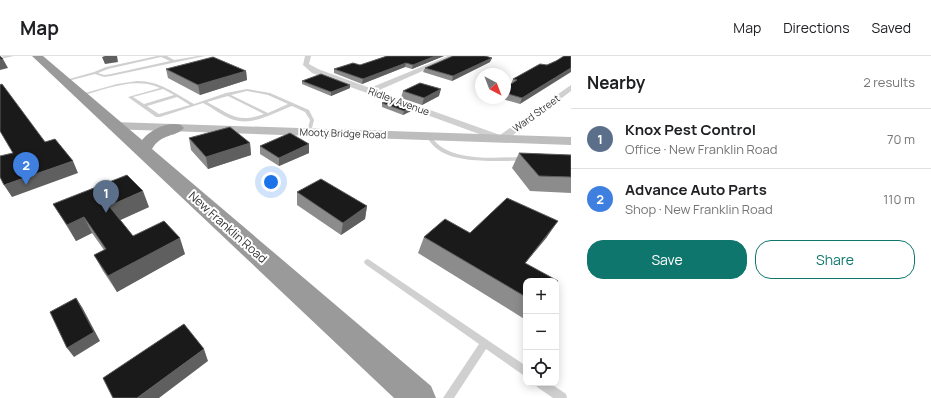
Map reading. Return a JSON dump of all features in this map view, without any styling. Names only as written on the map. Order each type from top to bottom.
[{"type":"highway","name":"New Franklin Road","points":[[37,56],[419,398]]},
{"type":"highway","points":[[143,151],[148,141],[159,132],[176,128]]},
{"type":"street","name":"Ridley Avenue","points":[[308,56],[306,65],[315,71],[501,139]]},
{"type":"street","points":[[370,91],[454,56]]},
{"type":"street","name":"Ward Street","points":[[501,139],[571,87]]},
{"type":"street","name":"Mooty Bridge Road","points":[[114,126],[571,141]]},
{"type":"lane","points":[[0,58],[12,56]]},
{"type":"lane","points":[[64,81],[95,73],[106,68],[161,56],[173,60],[171,62]]},
{"type":"lane","points":[[95,73],[104,76],[111,75],[203,56]]},
{"type":"lane","points":[[80,95],[128,83],[154,84],[193,105]]},
{"type":"lane","points":[[163,88],[130,97],[158,116],[227,94],[239,91],[258,91],[269,94],[307,111],[311,115],[312,120],[309,132]]},
{"type":"lane","points":[[227,94],[266,114]]},
{"type":"lane","points":[[143,106],[176,96]]},
{"type":"lane","points":[[204,102],[234,118],[251,120],[292,104]]},
{"type":"lane","points":[[428,136],[437,147],[449,153],[475,158],[531,159]]},
{"type":"lane","points":[[368,262],[523,370]]},
{"type":"lane","points":[[448,398],[485,343]]},
{"type":"lane","points":[[545,386],[562,398]]},
{"type":"building","points":[[387,56],[435,56],[413,65],[406,63],[363,79],[334,69],[353,63],[360,65]]},
{"type":"building","points":[[453,56],[485,56],[492,58],[453,76],[425,68]]},
{"type":"building","points":[[564,56],[571,56],[571,68],[522,98],[511,95],[511,84],[517,80],[513,79],[540,64],[547,65]]},
{"type":"building","points":[[213,57],[246,71],[198,85],[166,69]]},
{"type":"building","points":[[321,74],[350,85],[331,92],[302,81]]},
{"type":"building","points":[[420,83],[441,89],[424,98],[403,91]]},
{"type":"building","points":[[2,84],[45,142],[55,139],[73,161],[4,185],[0,177],[0,156],[13,153],[0,131],[0,85]]},
{"type":"building","points":[[391,99],[412,107],[404,111],[382,103]]},
{"type":"building","points":[[230,127],[250,143],[206,157],[189,138]]},
{"type":"building","points":[[290,133],[309,144],[279,158],[260,146]]},
{"type":"building","points":[[519,153],[571,155],[571,177],[539,176]]},
{"type":"building","points":[[127,175],[143,191],[109,206],[133,236],[164,221],[180,238],[108,276],[94,255],[106,249],[84,217],[67,225],[53,204]]},
{"type":"building","points":[[321,179],[367,206],[343,223],[297,192]]},
{"type":"building","points":[[507,198],[558,221],[525,263],[552,278],[523,278],[523,295],[424,237],[445,219],[470,233]]},
{"type":"building","points":[[76,298],[94,332],[67,348],[50,312]]},
{"type":"building","points":[[184,324],[204,349],[137,398],[113,398],[103,378]]},
{"type":"place","name":"Advance Auto Parts","points":[[26,185]]},
{"type":"place","name":"Knox Pest Control","points":[[106,213]]}]
